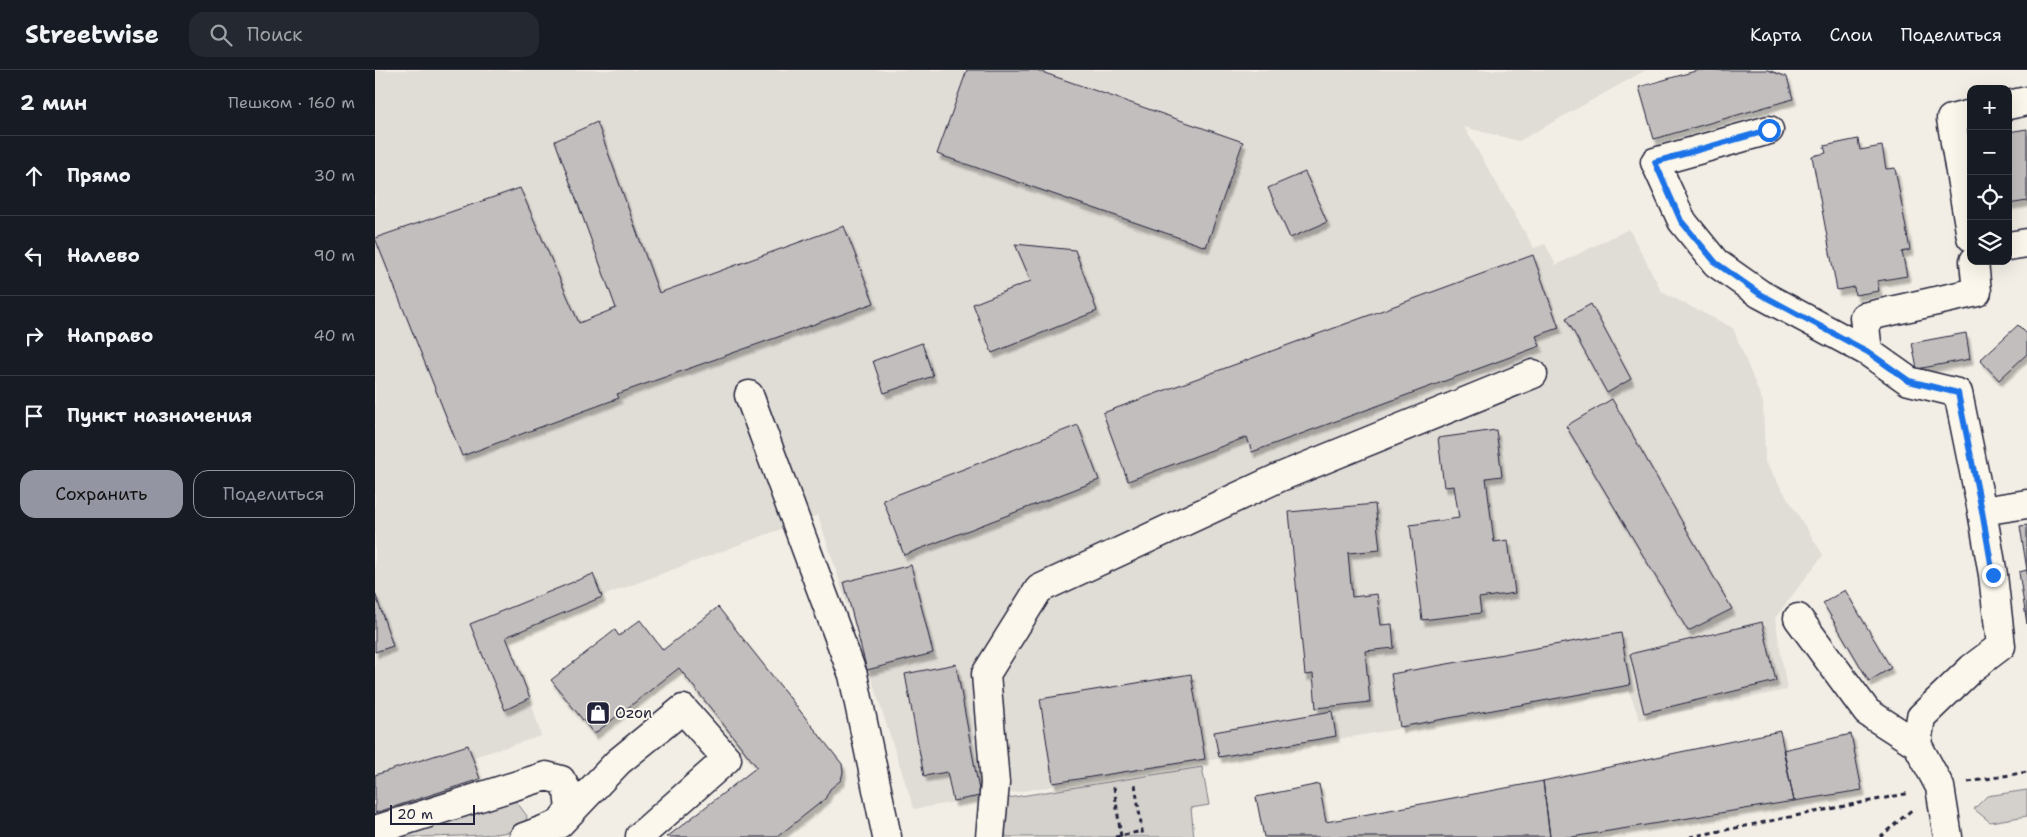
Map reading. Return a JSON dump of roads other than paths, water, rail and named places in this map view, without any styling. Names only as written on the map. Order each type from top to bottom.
[{"type":"lane","points":[[2012,104],[2027,101]]},
{"type":"lane","points":[[1967,115],[1951,119],[1968,220]]},
{"type":"lane","points":[[1769,130],[1655,162],[1681,221],[1716,263],[1760,294],[1868,352],[1909,381],[1958,393],[1993,575],[2001,646],[1972,668],[1921,717],[1917,744]]},
{"type":"lane","points":[[2012,245],[2027,243]]},
{"type":"lane","points":[[1868,352],[1864,317],[1977,292],[1974,265]]},
{"type":"lane","points":[[990,837],[995,783],[986,674],[1039,589],[1278,478],[1533,374]]},
{"type":"lane","points":[[749,395],[853,675],[887,837]]},
{"type":"lane","points":[[1982,511],[2027,504]]},
{"type":"lane","points":[[1798,618],[1867,712],[1917,744],[1940,787],[1948,837]]},
{"type":"lane","points":[[524,837],[559,824],[618,762],[683,709],[727,759],[641,837]]},
{"type":"lane","points":[[375,830],[546,776],[561,780],[568,792],[570,810],[559,824]]},
{"type":"place","name":"Ozon","points":[[598,713]]}]
